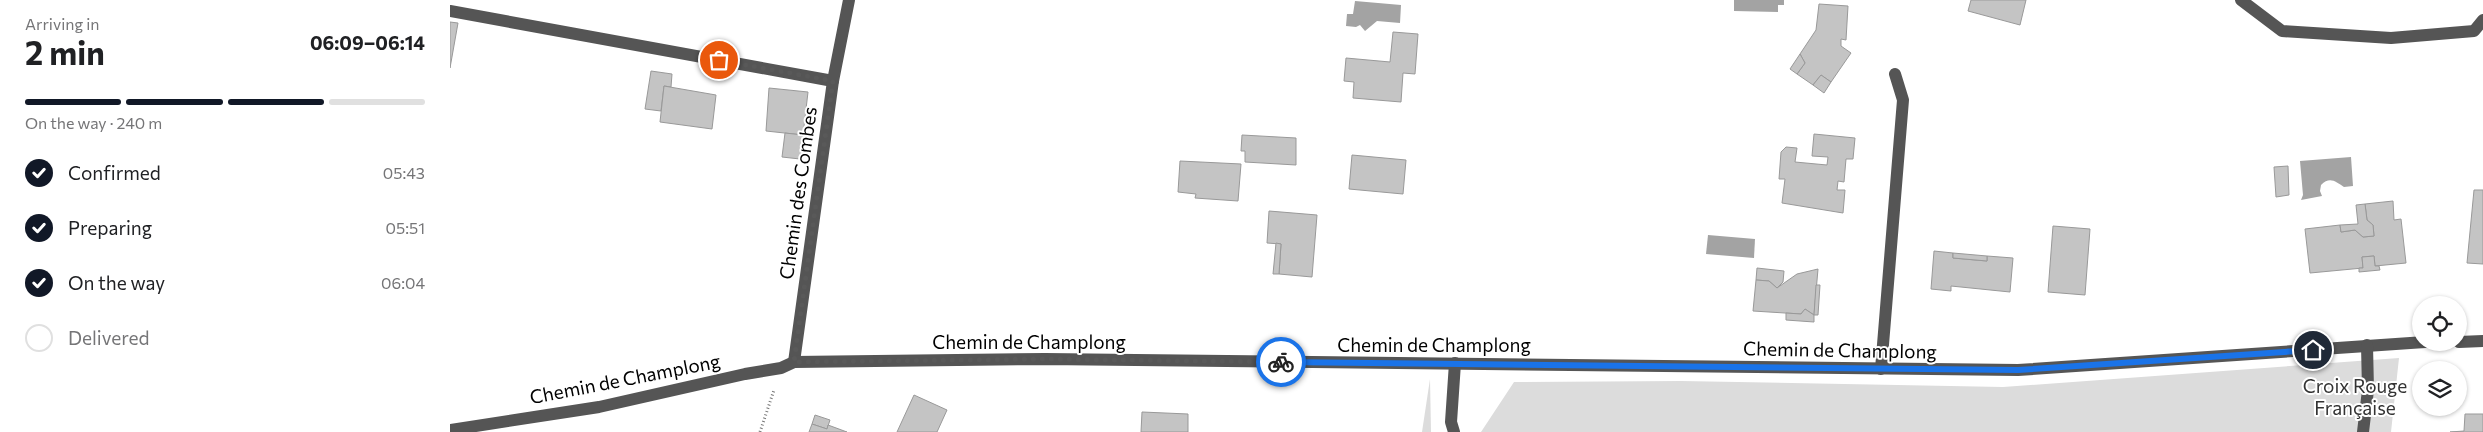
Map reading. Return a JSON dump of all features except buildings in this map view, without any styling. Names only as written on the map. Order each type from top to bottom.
[{"type":"street","name":"Chemin des Combes","points":[[794,362],[833,81],[849,0]]},
{"type":"street","points":[[2241,0],[2282,31],[2391,38],[2474,31],[2483,20]]},
{"type":"street","points":[[452,7],[833,81]]},
{"type":"street","points":[[1881,369],[1903,100],[1895,74]]},
{"type":"street","points":[[2467,342],[2483,341]]},
{"type":"street","name":"Chemin de Champlong","points":[[450,430],[599,407],[745,374],[781,368],[794,362],[1045,359],[2018,370],[2412,343]]},
{"type":"street","points":[[2363,432],[2368,390],[2367,345]]},
{"type":"street","points":[[1454,432],[1451,422],[1455,363]]},
{"type":"path","points":[[760,432],[781,368]]},
{"type":"green space","name":"Croix Rouge Française","points":[[2399,358],[2391,432],[1481,432],[1514,382],[1681,381],[2003,387]]},
{"type":"green space","points":[[1430,379],[1431,432],[1422,432]]},
{"type":"shaded area","points":[[1734,0],[1784,0],[1784,5],[1778,5],[1778,12],[1734,11]]},
{"type":"shaded area","points":[[1355,1],[1401,5],[1400,23],[1377,21],[1365,31],[1360,25],[1356,27],[1346,26],[1347,14],[1353,14]]},
{"type":"shaded area","points":[[2351,157],[2353,186],[2344,187],[2330,180],[2321,185],[2320,191],[2322,196],[2301,200],[2303,195],[2300,161]]},
{"type":"shaded area","points":[[1708,235],[1755,239],[1754,258],[1706,254]]},
{"type":"way so far","points":[[719,60],[833,81],[794,362],[1045,359],[1281,362]]},
{"type":"route","points":[[1281,362],[2018,370],[2313,350]]}]
